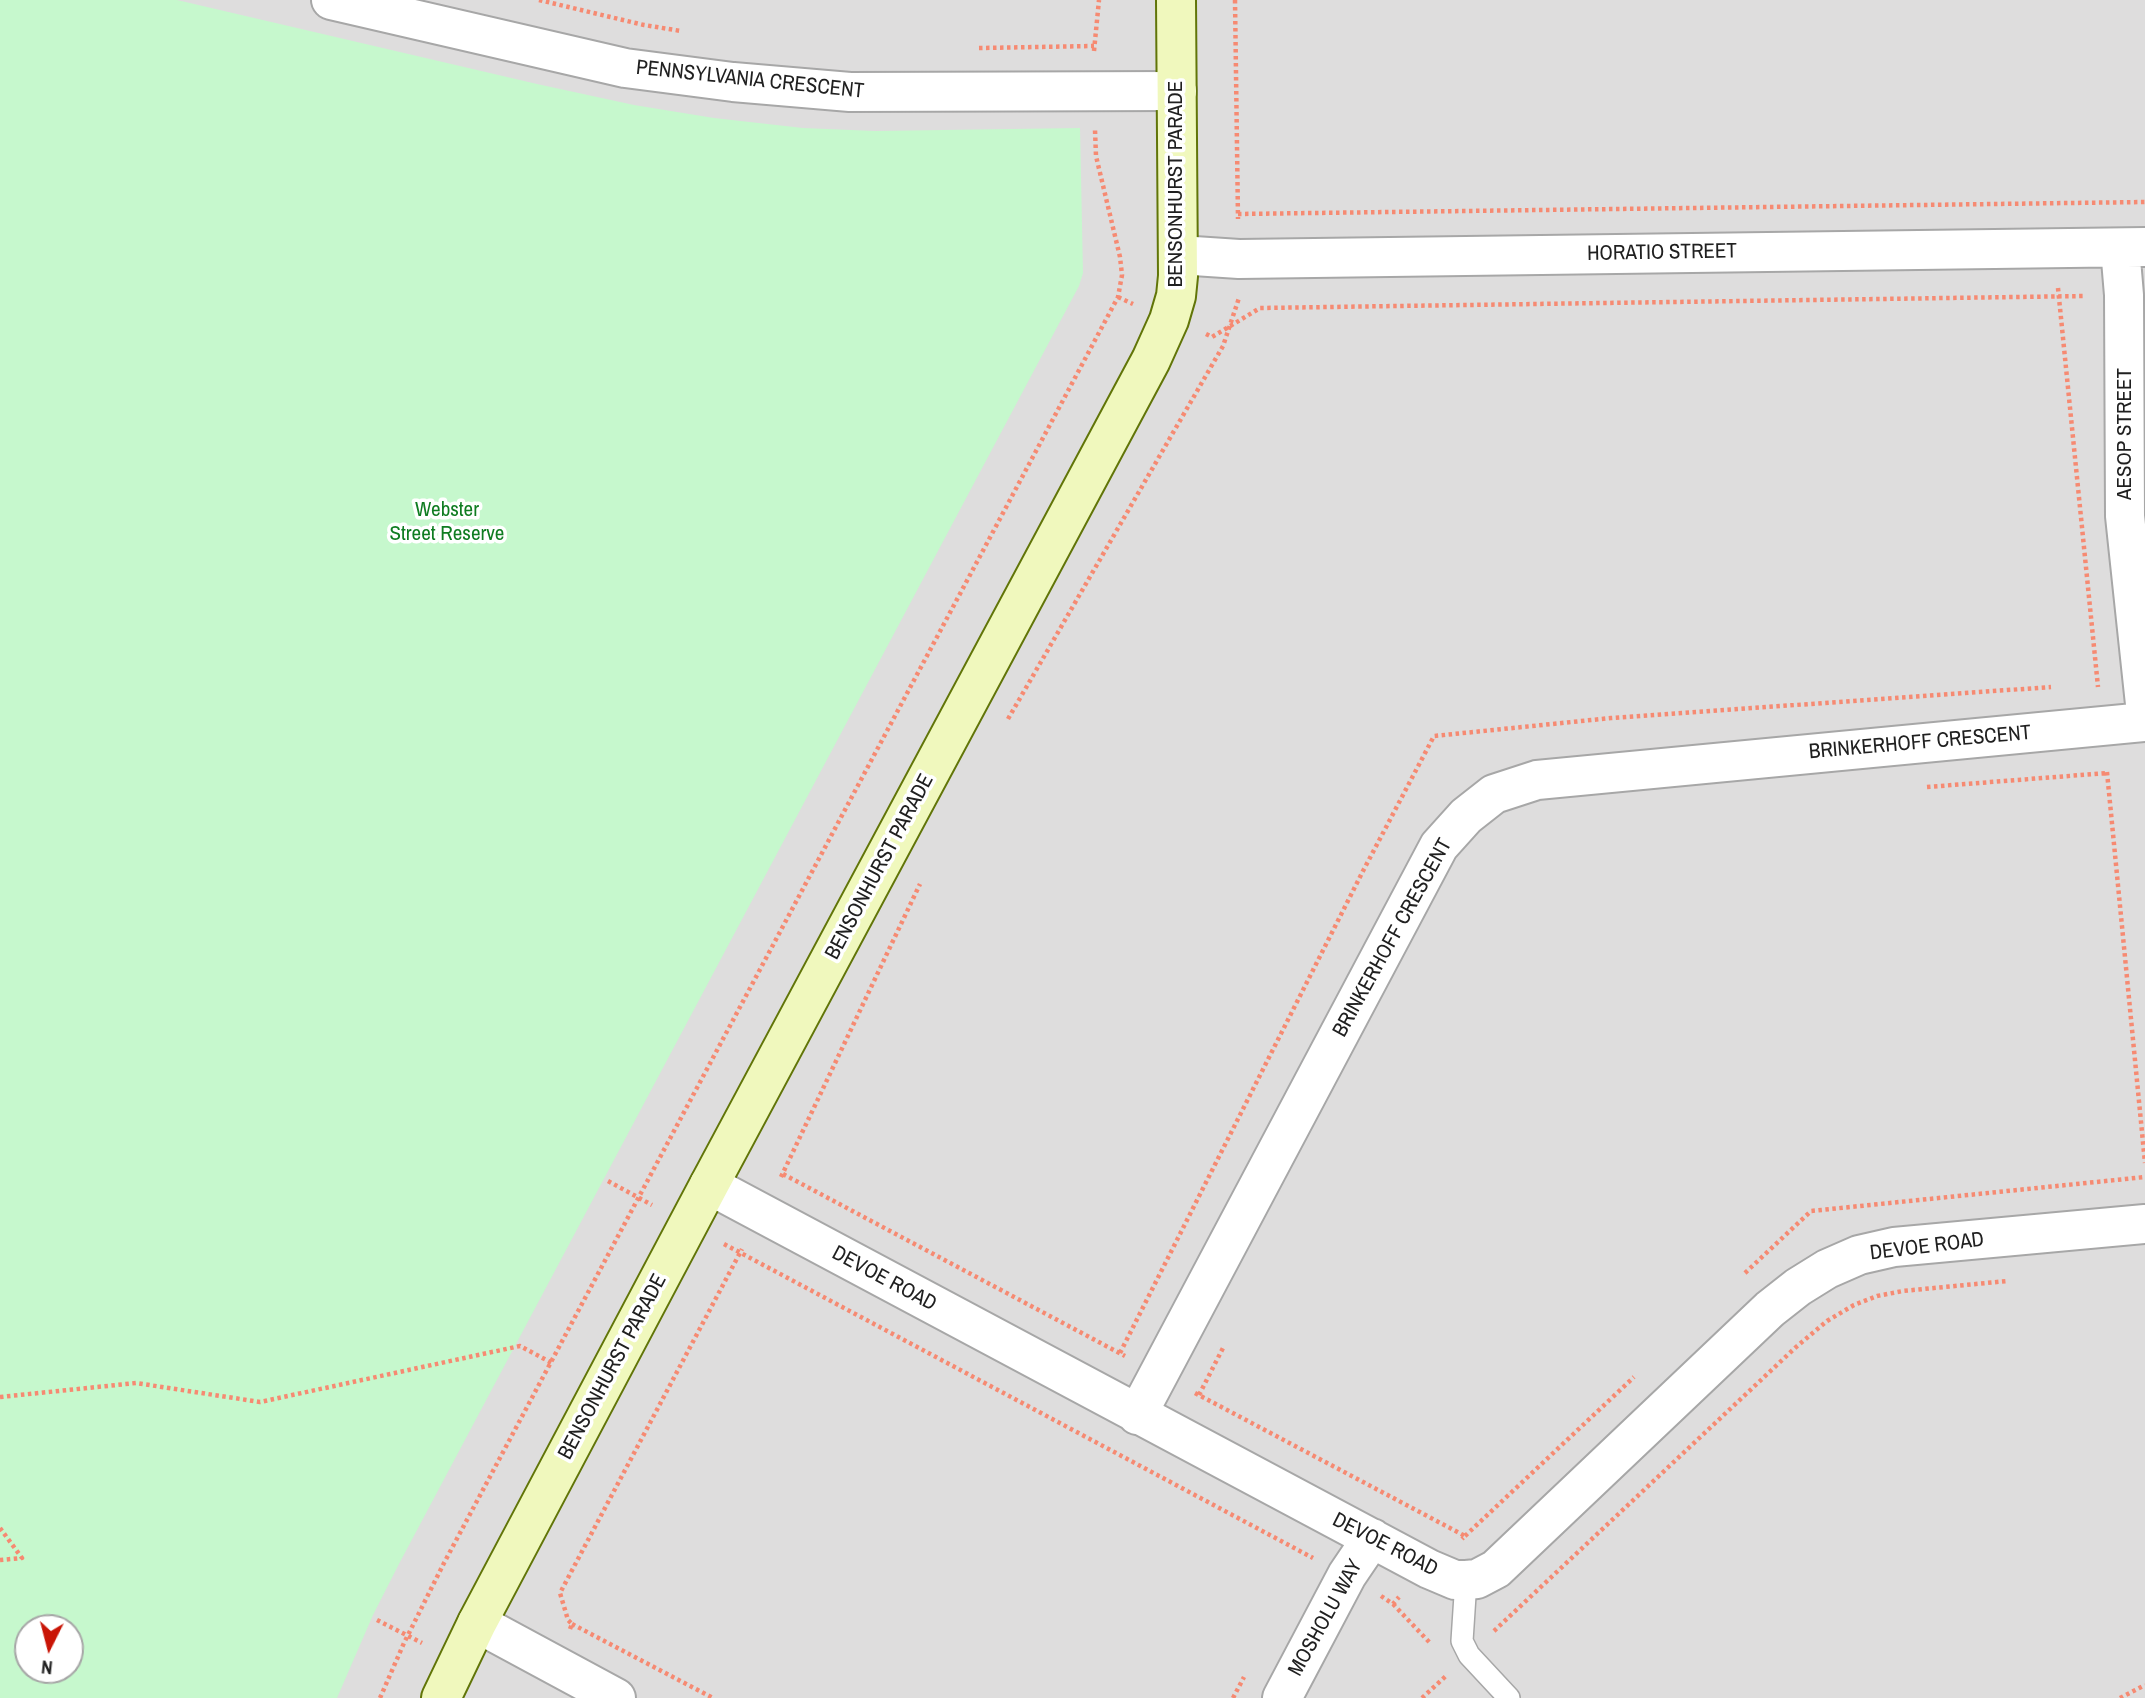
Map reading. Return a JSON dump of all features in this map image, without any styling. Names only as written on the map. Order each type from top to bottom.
[{"type":"street","name":"PENNSYLVANIA CRESCENT","points":[[331,0],[625,68],[733,82],[850,92],[1177,91]]},
{"type":"street","name":"BENSONHURST PARADE","points":[[441,1698],[477,1623],[709,1185],[1151,360],[1176,296],[1179,255],[1176,0]]},
{"type":"street","name":"HORATIO STREET","points":[[1179,255],[1238,259],[2132,247]]},
{"type":"street","name":"AESOP STREET","points":[[2132,247],[2124,295],[2125,516],[2145,704]]},
{"type":"street","name":"BRINKERHOFF CRESCENT","points":[[1137,1415],[1439,846],[1466,816],[1494,794],[1537,780],[2145,722]]},
{"type":"street","name":"DEVOE ROAD","points":[[709,1185],[1137,1415],[1429,1569],[1455,1580],[1478,1578],[1496,1569],[1770,1309],[1827,1269],[1859,1255],[1894,1247],[2145,1224]]},
{"type":"street","name":"MOSHOLU WAY","points":[[1282,1698],[1348,1574],[1371,1538]]},
{"type":"street","points":[[477,1623],[616,1698]]},
{"type":"lane","points":[[1466,1580],[1462,1641],[1469,1655],[1509,1698]]},
{"type":"path","points":[[539,0],[684,32]]},
{"type":"path","points":[[972,48],[1094,46],[1099,0]]},
{"type":"path","points":[[1005,725],[1223,346],[1230,326],[1239,297],[1235,0]]},
{"type":"path","points":[[380,1698],[444,1563],[1118,297],[1122,275],[1120,257],[1096,156]]},
{"type":"path","points":[[1238,214],[2145,202]]},
{"type":"path","points":[[1118,297],[1212,337],[1260,308],[2124,295]]},
{"type":"path","points":[[1120,1353],[1434,736],[1611,718],[2056,687]]},
{"type":"path","points":[[1914,788],[2107,773]]},
{"type":"path","points":[[713,1698],[572,1624],[568,1620],[560,1593],[783,1174],[922,881]]},
{"type":"path","points":[[1422,1698],[1795,1348],[1828,1321],[1854,1305],[1877,1296],[2011,1280]]},
{"type":"path","points":[[1199,1395],[1224,1345]]},
{"type":"path","points":[[0,1397],[136,1383],[260,1402],[520,1346],[552,1363]]},
{"type":"path","points":[[0,1528],[22,1558],[0,1560]]},
{"type":"path","points":[[552,1664],[572,1624]]},
{"type":"path","points":[[2120,1698],[2145,1685]]},
{"type":"shaded area","points":[[0,0],[2145,0],[2145,1698],[0,1698]]},
{"type":"green space","name":"Webster Street Reserve","points":[[0,0],[177,0],[537,84],[634,105],[714,118],[803,128],[875,131],[1080,128],[1083,273],[1079,286],[400,1562],[373,1615],[337,1698],[0,1698]]}]
